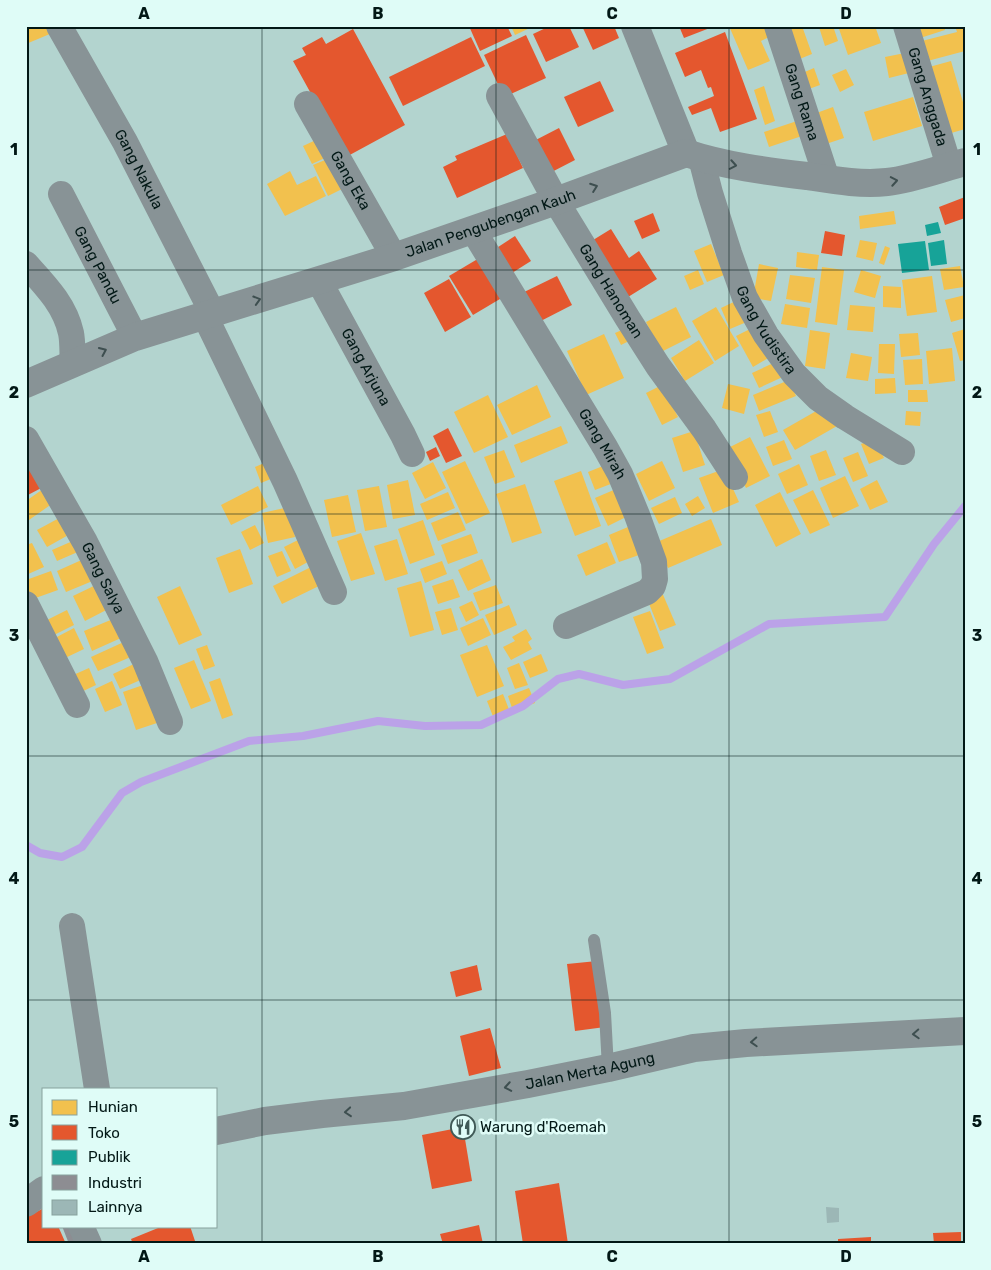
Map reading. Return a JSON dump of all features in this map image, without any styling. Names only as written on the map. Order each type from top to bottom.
[{"type":"street","name":"Gang Nakula","points":[[60,26],[125,142],[209,315],[334,592]]},
{"type":"street","points":[[635,26],[694,155],[729,164],[872,184],[909,179],[957,164]]},
{"type":"street","name":"Gang Rama","points":[[776,26],[826,179]]},
{"type":"street","name":"Gang Anggada","points":[[906,26],[957,164]]},
{"type":"street","name":"Gang Hanoman","points":[[500,96],[556,201],[628,319],[735,477]]},
{"type":"street","name":"Gang Eka","points":[[307,104],[394,257]]},
{"type":"street","name":"Jalan Pengubengan Kauh","points":[[26,384],[135,338],[394,257],[694,155]]},
{"type":"street","name":"Gang Yudistira","points":[[694,155],[710,193],[746,298],[766,335],[794,374],[818,398],[902,452]]},
{"type":"street","name":"Gang Pandu","points":[[61,194],[135,338]]},
{"type":"street","name":"Gang Mirah","points":[[473,230],[620,474],[654,562],[655,579],[653,586],[647,592],[566,626]]},
{"type":"street","points":[[26,264],[51,292],[65,313],[71,333],[73,364]]},
{"type":"street","name":"Gang Arjuna","points":[[320,281],[412,454]]},
{"type":"street","name":"Gang Salya","points":[[26,439],[93,559],[145,661],[170,722]]},
{"type":"street","points":[[26,604],[77,705]]},
{"type":"street","points":[[72,926],[97,1088]]},
{"type":"street","name":"Jalan Merta Agung","points":[[218,1132],[284,1119],[404,1106],[608,1068],[694,1048],[965,1031]]},
{"type":"street","points":[[26,1203],[42,1191]]},
{"type":"street","points":[[82,1228],[89,1244]]},
{"type":"lane","points":[[594,940],[605,1014],[608,1068]]},
{"type":"building: Hunian","points":[[26,26],[55,26],[57,31],[26,44]]},
{"type":"building: Hunian","points":[[511,26],[534,26],[515,35]]},
{"type":"building: Hunian","points":[[729,26],[770,26],[773,35],[761,41],[770,61],[748,70]]},
{"type":"building: Hunian","points":[[785,26],[802,26],[812,54],[797,60]]},
{"type":"building: Hunian","points":[[833,26],[838,41],[825,46],[819,27]]},
{"type":"building: Hunian","points":[[838,26],[875,26],[881,43],[848,55]]},
{"type":"building: Hunian","points":[[921,26],[944,26],[945,30],[914,40],[911,29]]},
{"type":"building: Hunian","points":[[955,26],[965,26],[965,51],[920,63],[914,43],[957,32]]},
{"type":"building: Hunian","points":[[905,53],[909,73],[889,78],[885,57]]},
{"type":"building: Hunian","points":[[951,61],[965,109],[965,129],[941,136],[922,69]]},
{"type":"building: Hunian","points":[[814,68],[820,85],[806,90],[800,74]]},
{"type":"building: Hunian","points":[[846,69],[854,85],[840,92],[832,75]]},
{"type":"building: Hunian","points":[[764,86],[775,121],[765,125],[754,90]]},
{"type":"building: Hunian","points":[[913,97],[922,126],[873,141],[864,112]]},
{"type":"building: Hunian","points":[[833,107],[844,138],[823,145],[811,115]]},
{"type":"building: Hunian","points":[[800,120],[805,135],[769,147],[764,132]]},
{"type":"building: Hunian","points":[[318,139],[327,157],[312,164],[303,146]]},
{"type":"building: Hunian","points":[[332,157],[346,187],[328,196],[313,165]]},
{"type":"building: Hunian","points":[[290,171],[297,185],[316,176],[326,196],[285,216],[267,184]]},
{"type":"building: Hunian","points":[[894,211],[896,224],[860,229],[859,216]]},
{"type":"building: Hunian","points":[[860,240],[877,243],[873,261],[856,257]]},
{"type":"building: Hunian","points":[[711,244],[724,275],[707,282],[694,251]]},
{"type":"building: Hunian","points":[[885,246],[890,248],[884,265],[879,263]]},
{"type":"building: Hunian","points":[[797,252],[819,255],[817,270],[796,267]]},
{"type":"building: Hunian","points":[[759,264],[778,268],[771,301],[753,298]]},
{"type":"building: Hunian","points":[[960,266],[964,287],[944,290],[940,269]]},
{"type":"building: Hunian","points":[[822,267],[844,270],[837,325],[815,322]]},
{"type":"building: Hunian","points":[[698,270],[704,284],[690,290],[684,276]]},
{"type":"building: Hunian","points":[[861,270],[881,276],[875,298],[854,292]]},
{"type":"building: Hunian","points":[[790,275],[815,278],[811,303],[786,299]]},
{"type":"building: Hunian","points":[[932,276],[937,312],[907,316],[902,280]]},
{"type":"building: Hunian","points":[[883,286],[901,287],[901,308],[883,307]]},
{"type":"building: Hunian","points":[[965,295],[965,318],[951,322],[945,300]]},
{"type":"building: Hunian","points":[[740,299],[749,321],[730,329],[721,308]]},
{"type":"building: Hunian","points":[[785,304],[810,308],[807,328],[781,324]]},
{"type":"building: Hunian","points":[[850,305],[875,307],[873,332],[847,330]]},
{"type":"building: Hunian","points":[[676,307],[691,337],[661,352],[646,322]]},
{"type":"building: Hunian","points":[[716,307],[739,346],[715,361],[692,321]]},
{"type":"building: Hunian","points":[[754,327],[770,357],[753,367],[736,336]]},
{"type":"building: Hunian","points":[[624,329],[629,341],[621,345],[615,333]]},
{"type":"building: Hunian","points":[[965,329],[965,360],[960,361],[952,333]]},
{"type":"building: Hunian","points":[[810,330],[830,333],[825,369],[805,366]]},
{"type":"building: Hunian","points":[[918,333],[920,355],[901,357],[899,334]]},
{"type":"building: Hunian","points":[[604,334],[624,378],[586,395],[567,351]]},
{"type":"building: Hunian","points":[[699,340],[714,363],[685,381],[671,358]]},
{"type":"building: Hunian","points":[[879,344],[895,344],[894,374],[878,373]]},
{"type":"building: Hunian","points":[[952,348],[955,381],[929,384],[926,351]]},
{"type":"building: Hunian","points":[[851,353],[872,357],[868,381],[846,378]]},
{"type":"building: Hunian","points":[[922,359],[923,384],[905,385],[903,360]]},
{"type":"building: Hunian","points":[[780,360],[787,375],[759,388],[752,373]]},
{"type":"building: Hunian","points":[[895,378],[896,393],[875,394],[875,379]]},
{"type":"building: Hunian","points":[[789,380],[796,396],[759,411],[753,395]]},
{"type":"building: Hunian","points":[[728,384],[750,389],[744,414],[722,408]]},
{"type":"building: Hunian","points":[[537,385],[551,417],[512,435],[497,405]]},
{"type":"building: Hunian","points":[[662,385],[678,417],[662,425],[646,393]]},
{"type":"building: Hunian","points":[[908,390],[927,390],[928,402],[908,402]]},
{"type":"building: Hunian","points":[[488,395],[508,437],[474,453],[454,412]]},
{"type":"building: Hunian","points":[[825,406],[837,426],[795,450],[783,430]]},
{"type":"building: Hunian","points":[[770,411],[778,432],[764,437],[756,415]]},
{"type":"building: Hunian","points":[[906,411],[921,412],[920,426],[905,425]]},
{"type":"building: Hunian","points":[[561,426],[568,443],[521,463],[514,445]]},
{"type":"building: Hunian","points":[[694,431],[705,465],[683,472],[672,438]]},
{"type":"building: Hunian","points":[[750,437],[770,476],[746,488],[726,449]]},
{"type":"building: Hunian","points":[[875,439],[884,458],[869,464],[861,444]]},
{"type":"building: Hunian","points":[[784,440],[792,459],[773,466],[766,447]]},
{"type":"building: Hunian","points":[[504,450],[515,477],[495,484],[484,457]]},
{"type":"building: Hunian","points":[[826,450],[836,475],[819,481],[810,456]]},
{"type":"building: Hunian","points":[[858,452],[868,476],[853,482],[843,458]]},
{"type":"building: Hunian","points":[[271,460],[278,476],[261,483],[255,467]]},
{"type":"building: Hunian","points":[[465,461],[490,513],[466,524],[442,472]]},
{"type":"building: Hunian","points":[[662,461],[675,488],[649,501],[636,474]]},
{"type":"building: Hunian","points":[[433,462],[446,488],[425,499],[412,473]]},
{"type":"building: Hunian","points":[[608,464],[616,482],[595,490],[588,472]]},
{"type":"building: Hunian","points":[[799,464],[808,485],[787,494],[778,474]]},
{"type":"building: Hunian","points":[[724,469],[739,502],[713,513],[699,478]]},
{"type":"building: Hunian","points":[[581,471],[601,526],[575,536],[554,481]]},
{"type":"building: Hunian","points":[[845,476],[859,506],[833,518],[820,488]]},
{"type":"building: Hunian","points":[[408,480],[415,515],[393,519],[387,485]]},
{"type":"building: Hunian","points":[[877,480],[888,502],[870,510],[860,489]]},
{"type":"building: Hunian","points":[[525,484],[542,533],[512,543],[496,494]]},
{"type":"building: Hunian","points":[[258,486],[268,507],[231,525],[221,505]]},
{"type":"building: Hunian","points":[[379,486],[387,527],[365,531],[357,490]]},
{"type":"building: Hunian","points":[[46,487],[56,501],[29,520],[26,515],[26,501]]},
{"type":"building: Hunian","points":[[616,489],[628,516],[608,526],[595,498]]},
{"type":"building: Hunian","points":[[813,490],[830,525],[810,534],[793,500]]},
{"type":"building: Hunian","points":[[448,492],[455,508],[427,520],[420,504]]},
{"type":"building: Hunian","points":[[780,492],[801,534],[776,547],[755,505]]},
{"type":"building: Hunian","points":[[348,495],[356,532],[332,537],[324,500]]},
{"type":"building: Hunian","points":[[698,496],[705,508],[692,516],[685,504]]},
{"type":"building: Hunian","points":[[675,497],[682,513],[659,524],[651,508]]},
{"type":"building: Hunian","points":[[289,507],[295,537],[268,543],[262,513]]},
{"type":"building: Hunian","points":[[458,512],[466,530],[438,541],[431,523]]},
{"type":"building: Hunian","points":[[63,516],[72,533],[47,547],[37,530]]},
{"type":"building: Hunian","points":[[711,519],[722,545],[668,568],[657,542]]},
{"type":"building: Hunian","points":[[423,520],[435,555],[410,564],[398,529]]},
{"type":"building: Hunian","points":[[255,525],[264,543],[250,550],[241,532]]},
{"type":"building: Hunian","points":[[628,527],[639,555],[619,562],[609,535]]},
{"type":"building: Hunian","points":[[361,533],[375,574],[351,581],[337,541]]},
{"type":"building: Hunian","points":[[471,534],[478,553],[448,564],[441,545]]},
{"type":"building: Hunian","points":[[306,536],[317,557],[295,569],[284,547]]},
{"type":"building: Hunian","points":[[397,539],[408,574],[385,581],[374,546]]},
{"type":"building: Hunian","points":[[75,540],[80,551],[57,561],[52,550]]},
{"type":"building: Hunian","points":[[607,542],[616,563],[586,576],[577,555]]},
{"type":"building: Hunian","points":[[32,543],[44,567],[26,575],[26,545]]},
{"type":"building: Hunian","points":[[240,549],[253,584],[229,593],[216,558]]},
{"type":"building: Hunian","points":[[282,551],[291,571],[277,577],[268,556]]},
{"type":"building: Hunian","points":[[86,558],[95,580],[66,592],[57,571]]},
{"type":"building: Hunian","points":[[482,559],[491,580],[468,591],[458,570]]},
{"type":"building: Hunian","points":[[442,561],[447,574],[425,583],[420,569]]},
{"type":"building: Hunian","points":[[313,566],[323,584],[282,604],[273,586]]},
{"type":"building: Hunian","points":[[51,571],[58,590],[30,600],[26,589],[26,580]]},
{"type":"building: Hunian","points":[[453,579],[460,597],[438,604],[432,586]]},
{"type":"building: Hunian","points":[[421,581],[434,630],[410,637],[397,588]]},
{"type":"building: Hunian","points":[[102,582],[114,606],[85,621],[73,596]]},
{"type":"building: Hunian","points":[[496,585],[503,603],[480,611],[473,593]]},
{"type":"building: Hunian","points":[[180,586],[202,635],[179,645],[157,597]]},
{"type":"building: Hunian","points":[[661,590],[676,625],[660,631],[646,596]]},
{"type":"building: Hunian","points":[[472,601],[479,615],[466,622],[459,607]]},
{"type":"building: Hunian","points":[[509,605],[517,625],[494,635],[485,615]]},
{"type":"building: Hunian","points":[[451,608],[458,630],[442,635],[435,612]]},
{"type":"building: Hunian","points":[[67,610],[74,625],[48,638],[41,623]]},
{"type":"building: Hunian","points":[[650,611],[664,648],[647,654],[633,617]]},
{"type":"building: Hunian","points":[[483,618],[491,635],[468,646],[460,628]]},
{"type":"building: Hunian","points":[[113,619],[121,638],[92,651],[84,631]]},
{"type":"building: Hunian","points":[[74,628],[84,649],[63,659],[53,639]]},
{"type":"building: Hunian","points":[[526,629],[532,639],[528,642],[532,649],[511,660],[503,647],[515,641],[512,637]]},
{"type":"building: Hunian","points":[[126,641],[133,656],[98,671],[91,657]]},
{"type":"building: Hunian","points":[[207,645],[215,666],[204,670],[196,649]]},
{"type":"building: Hunian","points":[[487,645],[504,686],[477,697],[460,655]]},
{"type":"building: Hunian","points":[[541,654],[548,671],[530,678],[523,662]]},
{"type":"building: Hunian","points":[[194,660],[211,701],[191,709],[174,668]]},
{"type":"building: Hunian","points":[[138,662],[145,678],[120,689],[113,674]]},
{"type":"building: Hunian","points":[[519,663],[528,685],[515,689],[507,668]]},
{"type":"building: Hunian","points":[[89,668],[96,685],[79,693],[71,676]]},
{"type":"building: Hunian","points":[[220,678],[233,715],[222,719],[209,682]]},
{"type":"building: Hunian","points":[[112,681],[122,705],[105,712],[95,689]]},
{"type":"building: Hunian","points":[[149,683],[163,721],[136,730],[123,692]]},
{"type":"building: Hunian","points":[[529,688],[535,703],[513,711],[508,696]]},
{"type":"building: Hunian","points":[[503,694],[510,712],[494,719],[487,701]]},
{"type":"building: Toko","points":[[469,26],[507,26],[512,36],[480,51]]},
{"type":"building: Toko","points":[[550,26],[569,26],[579,47],[546,62],[533,34]]},
{"type":"building: Toko","points":[[582,26],[614,26],[619,38],[593,50]]},
{"type":"building: Toko","points":[[679,26],[715,26],[684,38]]},
{"type":"building: Toko","points":[[353,29],[405,125],[346,157],[293,61],[306,55],[302,48],[322,37],[326,44]]},
{"type":"building: Toko","points":[[725,32],[757,119],[720,132],[711,108],[692,115],[688,107],[714,96],[711,87],[708,88],[701,70],[685,77],[675,53]]},
{"type":"building: Toko","points":[[526,35],[546,78],[504,97],[484,55]]},
{"type":"building: Toko","points":[[471,37],[485,66],[403,106],[389,77]]},
{"type":"building: Toko","points":[[600,81],[614,111],[578,127],[564,97]]},
{"type":"building: Toko","points":[[559,128],[575,160],[544,176],[528,144]]},
{"type":"building: Toko","points":[[507,134],[523,168],[457,198],[443,167],[457,160],[455,156]]},
{"type":"building: Toko","points":[[965,197],[965,218],[945,225],[939,207]]},
{"type":"building: Toko","points":[[653,213],[660,231],[642,239],[634,221]]},
{"type":"building: Toko","points":[[611,229],[629,258],[639,251],[657,279],[620,302],[585,245]]},
{"type":"building: Toko","points":[[825,231],[845,235],[842,256],[821,253]]},
{"type":"building: Toko","points":[[515,236],[531,261],[504,278],[489,253]]},
{"type":"building: Toko","points":[[481,257],[505,296],[473,315],[449,276]]},
{"type":"building: Toko","points":[[557,276],[572,305],[533,325],[518,295]]},
{"type":"building: Toko","points":[[449,279],[471,317],[445,332],[424,293]]},
{"type":"building: Toko","points":[[448,428],[462,456],[446,463],[433,436]]},
{"type":"building: Toko","points":[[436,447],[440,456],[430,461],[426,452]]},
{"type":"building: Toko","points":[[36,464],[47,485],[26,496],[26,469]]},
{"type":"building: Toko","points":[[597,961],[605,1027],[575,1031],[567,964]]},
{"type":"building: Toko","points":[[477,965],[482,990],[456,997],[450,972]]},
{"type":"building: Toko","points":[[490,1028],[501,1068],[469,1076],[460,1036]]},
{"type":"building: Toko","points":[[463,1127],[472,1181],[432,1189],[422,1135]]},
{"type":"building: Toko","points":[[559,1183],[568,1244],[523,1244],[515,1191]]},
{"type":"building: Toko","points":[[42,1209],[42,1228],[59,1228],[66,1244],[26,1244],[26,1217]]},
{"type":"building: Toko","points":[[479,1225],[483,1244],[443,1244],[440,1234]]},
{"type":"building: Toko","points":[[158,1228],[191,1228],[196,1244],[133,1244],[131,1239]]},
{"type":"building: Toko","points":[[961,1232],[961,1244],[934,1244],[933,1233]]},
{"type":"building: Toko","points":[[871,1237],[871,1244],[838,1244],[838,1239]]},
{"type":"building: Publik","points":[[938,222],[941,233],[927,236],[925,225]]},
{"type":"building: Publik","points":[[944,240],[947,264],[931,266],[928,243]]},
{"type":"building: Publik","points":[[925,241],[929,270],[902,273],[898,244]]},
{"type":"building: Industri","points":[[63,1228],[77,1228],[83,1244],[69,1244]]},
{"type":"building: Lainnya","points":[[826,1207],[839,1208],[839,1222],[827,1223]]},
{"type":"waterway","points":[[26,845],[40,853],[62,857],[82,847],[122,793],[141,782],[249,741],[303,736],[378,721],[425,726],[481,725],[523,706],[558,679],[579,674],[623,685],[670,679],[769,624],[885,617],[934,544],[965,506]]},
{"type":"place","name":"Warung d'Roemah","points":[[463,1127]]}]
